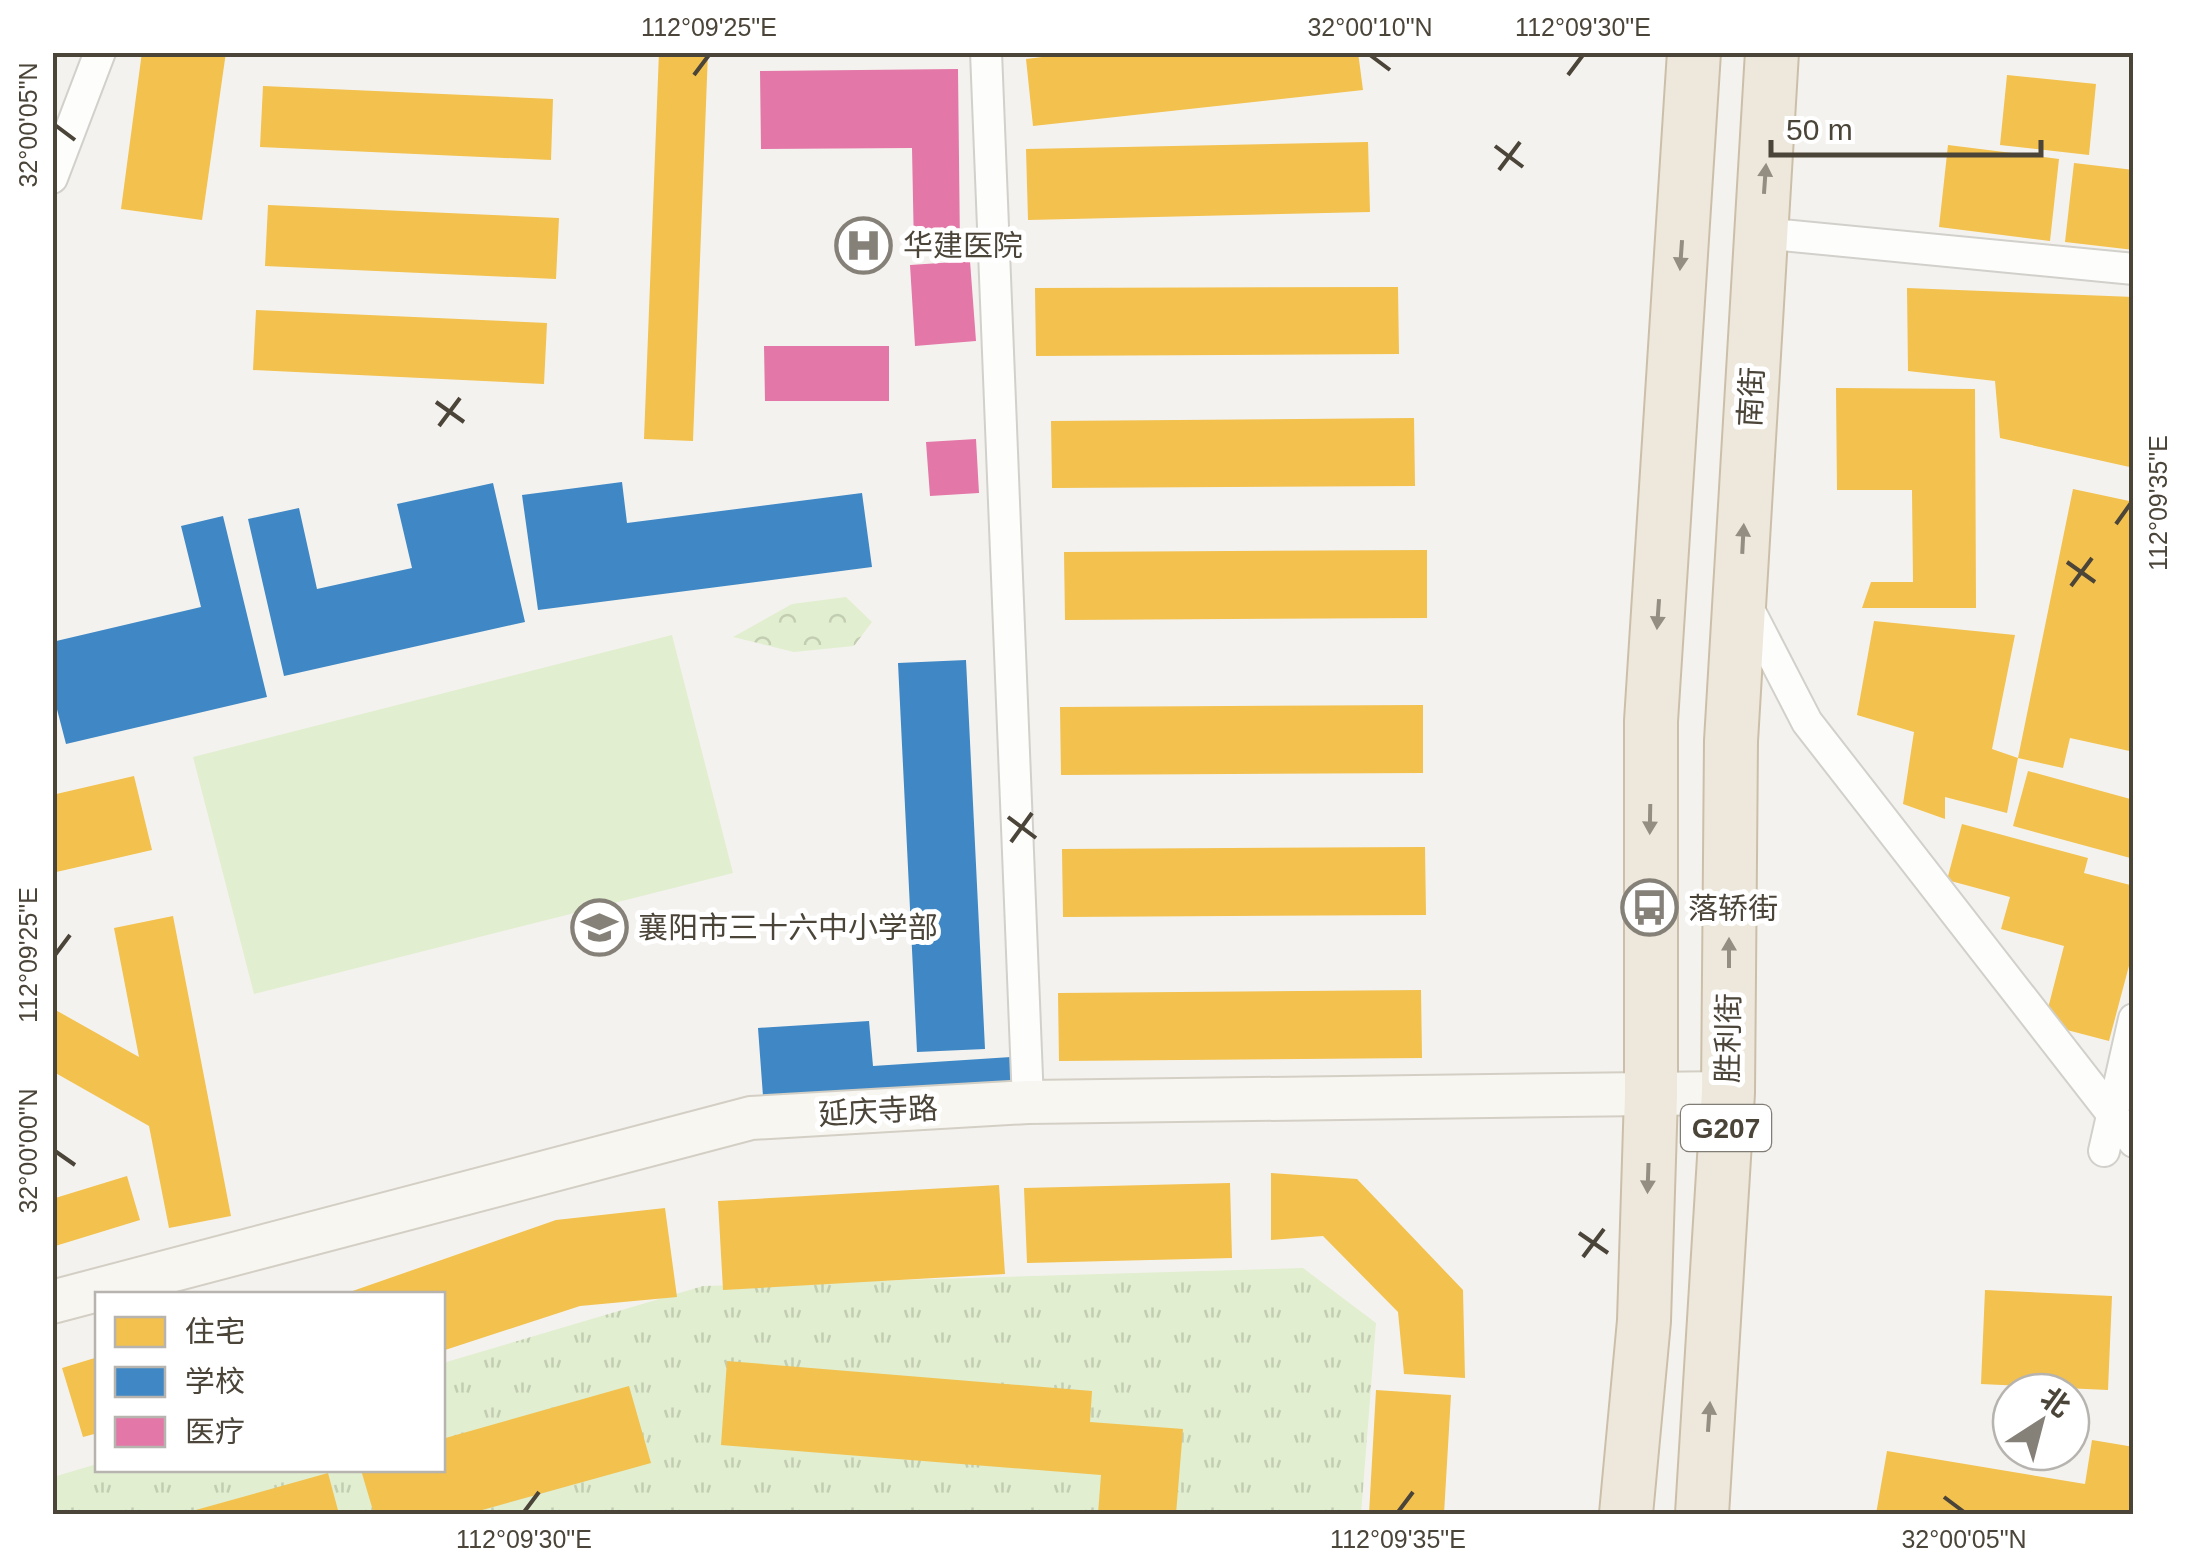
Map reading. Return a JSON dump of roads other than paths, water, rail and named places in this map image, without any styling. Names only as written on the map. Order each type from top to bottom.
[{"type":"highway","points":[[1626,1514],[1644,1321],[1651,1095],[1651,721],[1694,52]]},
{"type":"highway","name":"南街","points":[[1731,741],[1772,52]]},
{"type":"highway","name":"胜利街","points":[[1702,1514],[1728,1092],[1731,741]]},
{"type":"street","points":[[52,178],[100,52]]},
{"type":"street","points":[[986,52],[1028,1102]]},
{"type":"street","points":[[1761,233],[2134,269]]},
{"type":"street","points":[[1740,592],[1807,722],[2134,1142]]},
{"type":"street","points":[[2104,1150],[2134,1019]]},
{"type":"street","name":"延庆寺路","points":[[52,1302],[751,1118],[1028,1102],[1728,1092]]},
{"type":"place","name":"华建医院","points":[[864,245]]},
{"type":"place","name":"落轿街","points":[[1649,908]]},
{"type":"place","name":"襄阳市三十六中小学部","points":[[599,927]]}]
